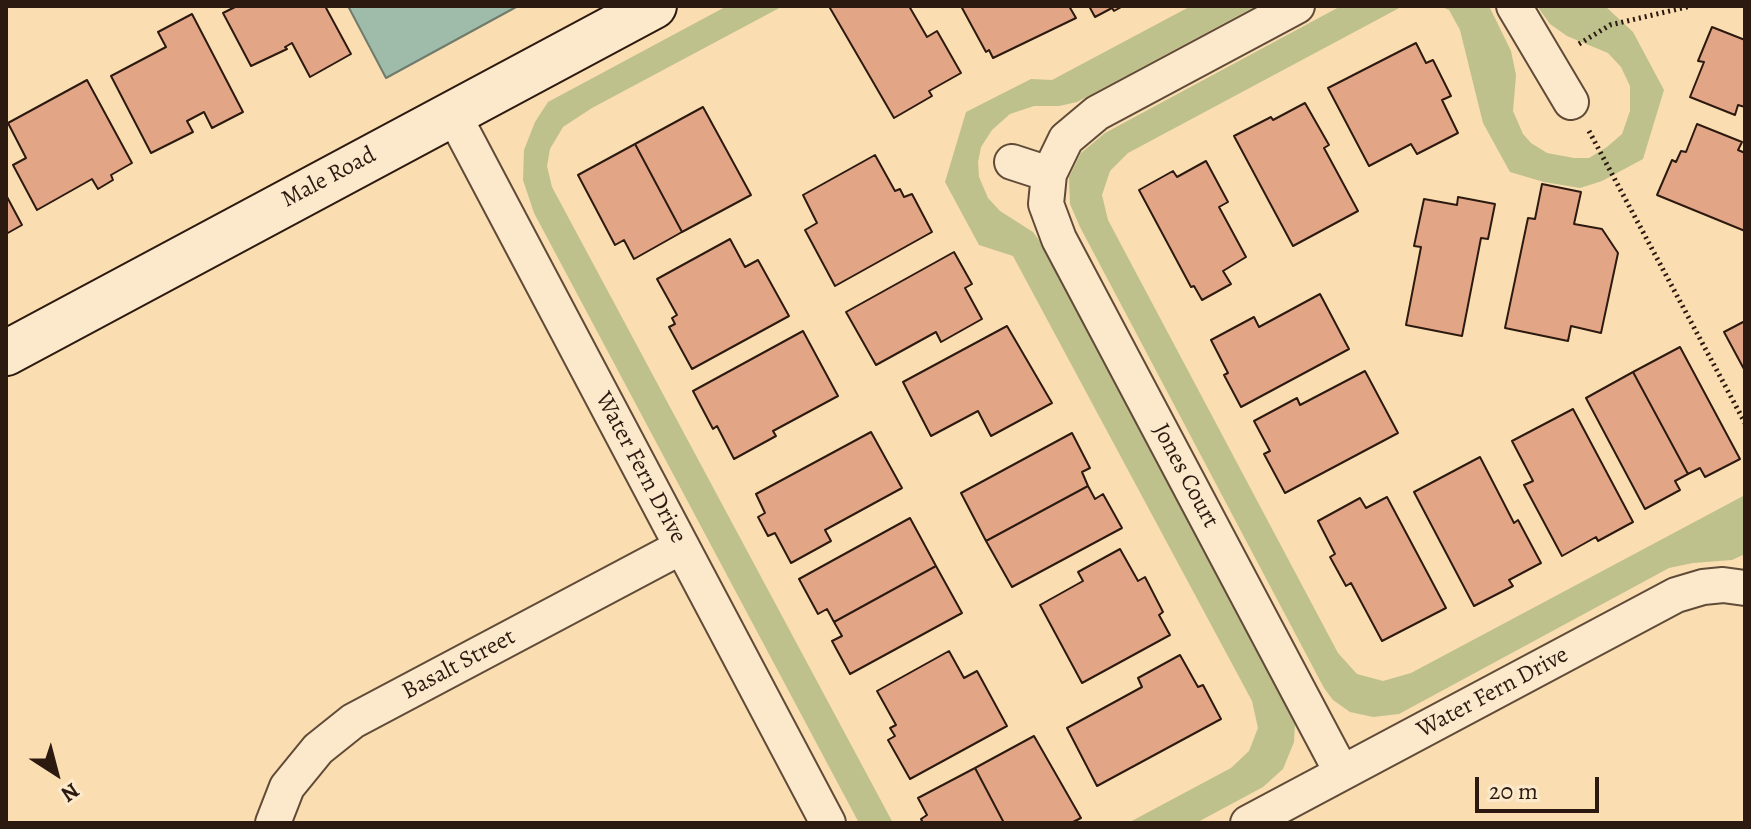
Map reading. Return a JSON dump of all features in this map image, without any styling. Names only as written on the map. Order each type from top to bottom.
[{"type":"street","name":"Male Road","points":[[6,353],[654,6]]},
{"type":"street","name":"Jones Court","points":[[1297,6],[1097,113],[1066,139],[1049,174],[1046,204],[1059,239],[1342,773]]},
{"type":"street","points":[[1514,6],[1571,102]]},
{"type":"street","name":"Water Fern Drive","points":[[452,112],[828,823]]},
{"type":"street","points":[[1012,162],[1049,174]]},
{"type":"street","name":"Basalt Street","points":[[273,823],[287,787],[318,749],[353,721],[681,547]]},
{"type":"street","name":"Water Fern Drive","points":[[1248,823],[1676,595],[1713,586],[1745,588]]},
{"type":"path","points":[[1547,63],[1610,25],[1691,6]]},
{"type":"path","points":[[1571,102],[1604,157],[1745,423]]},
{"type":"green space","points":[[727,6],[783,6],[592,108],[563,127],[550,149],[547,166],[552,187],[893,823],[859,823],[534,213],[523,180],[524,150],[535,122],[548,102]]},
{"type":"green space","points":[[1191,6],[1256,6],[1077,102],[1034,106],[1010,114],[992,130],[981,147],[978,162],[979,177],[988,198],[1000,211],[1033,232],[1041,243],[1295,723],[1294,742],[1283,769],[1263,787],[1196,823],[1128,823],[1231,768],[1249,751],[1258,728],[1252,701],[1013,256],[979,245],[945,182],[966,112],[1031,79],[1052,80]]},
{"type":"green space","points":[[1341,6],[1403,6],[1128,153],[1110,171],[1102,195],[1108,220],[1338,653],[1357,674],[1383,681],[1411,673],[1745,495],[1745,554],[1732,560],[1669,568],[1399,714],[1373,717],[1350,712],[1333,700],[1324,688],[1070,204],[1069,177],[1081,153],[1105,133]]},
{"type":"green space","points":[[1440,6],[1489,6],[1511,51],[1516,75],[1513,111],[1523,134],[1547,153],[1589,158],[1622,134],[1630,111],[1630,86],[1621,67],[1608,53],[1567,36],[1550,24],[1537,6],[1605,6],[1633,32],[1664,90],[1643,159],[1602,181],[1580,188],[1510,172],[1483,123],[1460,30],[1449,10]]},
{"type":"shaded area","points":[[348,6],[518,6],[386,78]]},
{"type":"building","points":[[237,6],[325,6],[351,54],[310,77],[292,43],[285,47],[287,49],[251,66],[223,13]]},
{"type":"building","points":[[909,6],[927,37],[937,31],[961,73],[929,91],[932,96],[894,118],[830,8]]},
{"type":"building","points":[[961,6],[1069,6],[1076,18],[993,58],[989,50],[986,52]]},
{"type":"building","points":[[1089,6],[1123,6],[1095,17]]},
{"type":"building","points":[[192,14],[243,112],[212,128],[204,112],[187,121],[193,132],[151,153],[111,76],[166,47],[158,32]]},
{"type":"building","points":[[1712,27],[1745,40],[1745,107],[1738,105],[1735,115],[1690,97],[1704,62],[1698,61]]},
{"type":"building","points":[[1416,43],[1426,63],[1433,60],[1451,96],[1442,100],[1458,133],[1417,154],[1411,144],[1369,166],[1328,88]]},
{"type":"building","points":[[87,80],[132,163],[111,175],[113,180],[98,189],[92,179],[37,210],[13,165],[26,158],[8,123]]},
{"type":"building","points":[[1305,103],[1329,145],[1324,148],[1358,211],[1293,246],[1234,136]]},
{"type":"building","points":[[703,107],[751,195],[682,232],[635,144]]},
{"type":"building","points":[[1697,124],[1742,142],[1738,150],[1745,153],[1745,231],[1657,195],[1672,160],[1676,162],[1681,151],[1686,152]]},
{"type":"building","points":[[635,144],[682,232],[634,259],[624,240],[615,245],[578,175]]},
{"type":"building","points":[[875,155],[895,191],[900,189],[904,197],[912,194],[932,232],[835,286],[805,230],[817,223],[803,195]]},
{"type":"building","points":[[1206,161],[1228,202],[1219,207],[1246,257],[1223,271],[1231,284],[1202,300],[1194,286],[1191,287],[1139,190],[1173,171],[1177,177]]},
{"type":"building","points":[[1542,184],[1581,192],[1574,224],[1602,229],[1618,253],[1601,333],[1571,326],[1568,341],[1505,328],[1528,218],[1535,219]]},
{"type":"building","points":[[6,195],[22,225],[6,234]]},
{"type":"building","points":[[1458,197],[1495,204],[1488,239],[1481,238],[1462,336],[1406,325],[1421,247],[1414,246],[1424,199],[1457,205]]},
{"type":"building","points":[[730,239],[745,267],[758,260],[789,316],[692,369],[669,327],[675,324],[672,318],[677,315],[657,279]]},
{"type":"building","points":[[954,252],[972,284],[965,288],[982,319],[941,342],[936,332],[876,365],[846,312]]},
{"type":"building","points":[[1320,294],[1349,349],[1241,407],[1224,375],[1228,373],[1211,340],[1254,317],[1259,327]]},
{"type":"building","points":[[1745,321],[1745,371],[1724,332]]},
{"type":"building","points":[[1007,326],[1052,403],[991,436],[978,411],[931,436],[903,382]]},
{"type":"building","points":[[803,331],[838,396],[773,431],[776,436],[734,459],[717,426],[713,429],[693,391]]},
{"type":"building","points":[[1680,347],[1740,459],[1705,477],[1700,468],[1688,474],[1633,372]]},
{"type":"building","points":[[1365,371],[1398,433],[1285,493],[1264,454],[1270,451],[1254,421],[1297,398],[1300,405]]},
{"type":"building","points":[[1633,372],[1688,474],[1675,481],[1680,490],[1645,509],[1586,398]]},
{"type":"building","points":[[1573,409],[1633,522],[1598,541],[1596,537],[1562,556],[1524,485],[1533,481],[1512,441]]},
{"type":"building","points":[[871,432],[902,488],[825,530],[831,541],[791,563],[775,533],[768,536],[758,517],[765,513],[756,494]]},
{"type":"building","points":[[1072,433],[1090,468],[1082,472],[1088,486],[986,541],[961,493]]},
{"type":"building","points":[[1480,457],[1514,523],[1518,520],[1541,563],[1509,580],[1513,586],[1474,606],[1414,492]]},
{"type":"building","points":[[1088,486],[1095,499],[1103,494],[1122,528],[1012,587],[986,541]]},
{"type":"building","points":[[1387,497],[1446,608],[1382,641],[1351,583],[1346,586],[1330,557],[1335,554],[1318,521],[1360,498],[1366,508]]},
{"type":"building","points":[[910,518],[936,566],[834,622],[827,609],[818,614],[799,579]]},
{"type":"building","points":[[1120,549],[1138,581],[1145,577],[1163,612],[1159,615],[1170,635],[1082,683],[1040,605],[1083,581],[1078,572]]},
{"type":"building","points":[[936,566],[962,613],[850,674],[832,641],[842,636],[834,622]]},
{"type":"building","points":[[949,651],[964,678],[977,671],[1007,726],[910,779],[888,740],[895,736],[890,728],[896,725],[877,691]]},
{"type":"building","points":[[1180,655],[1198,687],[1203,685],[1221,719],[1097,786],[1067,728],[1142,687],[1138,678]]},
{"type":"building","points":[[1034,736],[1081,818],[1071,823],[1004,823],[975,768]]},
{"type":"building","points":[[975,768],[1004,823],[923,823],[921,819],[927,815],[918,798]]}]
